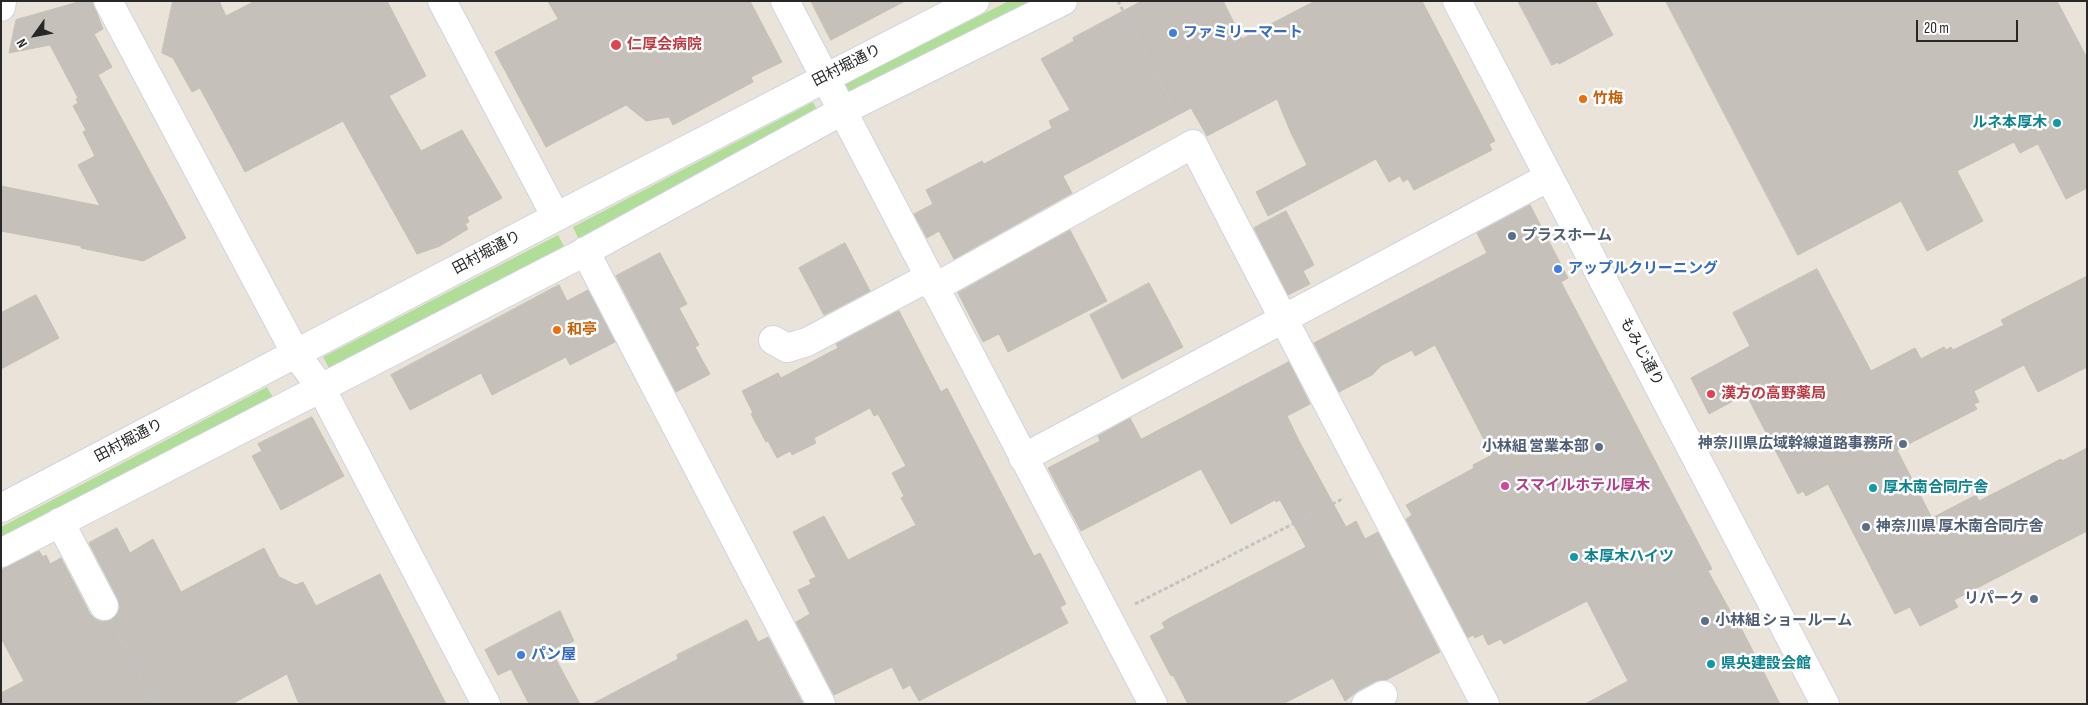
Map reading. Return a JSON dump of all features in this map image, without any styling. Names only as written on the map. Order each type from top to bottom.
[{"type":"street","points":[[1,7],[2,1]]},
{"type":"street","points":[[108,1],[296,354],[320,388],[486,704]]},
{"type":"street","points":[[442,1],[556,217]]},
{"type":"street","points":[[785,1],[1153,704]]},
{"type":"street","name":"田村堀通り","points":[[5,499],[296,354],[556,217],[975,1]]},
{"type":"street","points":[[1,553],[585,251],[842,111],[1063,1]]},
{"type":"street","name":"もみじ通り","points":[[1457,1],[1824,704]]},
{"type":"street","points":[[773,340],[787,348],[807,342],[931,282],[1193,144],[1484,704]]},
{"type":"street","points":[[1023,458],[1549,177]]},
{"type":"street","points":[[585,251],[822,704]]},
{"type":"street","points":[[60,522],[104,606]]},
{"type":"path","points":[[1118,1],[1193,144]]},
{"type":"path","points":[[1107,618],[1371,484]]},
{"type":"path","points":[[104,606],[154,704]]},
{"type":"green space","points":[[1009,1],[1044,1],[845,101],[838,87]]},
{"type":"green space","points":[[813,102],[819,114],[579,240],[573,227]]},
{"type":"green space","points":[[558,235],[565,248],[330,370],[323,357]]},
{"type":"green space","points":[[267,387],[275,401],[1,545],[1,527]]},
{"type":"building","points":[[82,1],[92,1],[103,29],[94,34],[112,67],[98,75],[186,238],[143,261],[81,248],[81,246],[1,231],[1,186],[100,206],[78,165],[95,156],[83,132],[86,130],[73,106],[78,103],[76,99],[78,98],[50,45],[9,53],[16,20]]},
{"type":"building","points":[[173,1],[219,1],[226,16],[255,1],[387,1],[426,76],[389,96],[421,151],[462,130],[502,198],[467,217],[469,222],[465,224],[468,229],[440,246],[417,254],[343,121],[245,172],[200,88],[192,92],[173,58],[162,53]]},
{"type":"building","name":"仁厚会病院","points":[[548,1],[750,1],[782,62],[751,77],[753,82],[673,125],[669,117],[646,121],[626,105],[546,147],[495,52],[558,19]]},
{"type":"building","points":[[811,1],[905,1],[831,40]]},
{"type":"building","points":[[1142,1],[1223,1],[1242,39],[1315,1],[1422,1],[1495,141],[1489,144],[1492,150],[1414,190],[1408,179],[1403,182],[1400,176],[1389,182],[1376,159],[1268,216],[1256,192],[1307,165],[1277,99],[1207,136],[1191,108],[1063,176],[1072,193],[954,259],[939,231],[927,238],[914,214],[933,204],[926,190],[982,161],[984,164],[1052,128],[1049,121],[1070,110],[1041,59],[1074,41],[1073,38]]},
{"type":"building","points":[[1518,1],[1595,1],[1613,35],[1559,64],[1558,62],[1552,65]]},
{"type":"building","points":[[1666,1],[2057,1],[2087,58],[2087,188],[2066,199],[2038,144],[2020,153],[2014,142],[1957,171],[1983,221],[1927,251],[1901,201],[1798,255]]},
{"type":"building","points":[[1530,205],[1568,278],[1561,282],[1712,569],[1708,571],[1739,624],[1780,704],[1585,704],[1628,681],[1587,601],[1504,644],[1501,639],[1488,645],[1483,634],[1475,638],[1473,635],[1468,638],[1406,519],[1412,515],[1406,505],[1474,468],[1473,465],[1492,455],[1435,345],[1415,356],[1412,350],[1382,365],[1372,375],[1339,392],[1314,343],[1487,253],[1477,233]]},
{"type":"building","points":[[1286,211],[1314,265],[1303,271],[1310,284],[1288,295],[1254,228]]},
{"type":"building","points":[[1070,230],[1107,301],[1008,352],[999,334],[983,342],[958,293]]},
{"type":"building","points":[[845,243],[870,291],[824,315],[799,268]]},
{"type":"building","points":[[660,253],[687,304],[679,308],[699,345],[695,347],[710,374],[676,392],[616,276]]},
{"type":"building","points":[[1817,269],[1871,371],[1915,348],[1921,359],[1944,347],[1946,350],[1951,347],[1953,350],[2004,325],[2001,320],[2087,276],[2087,367],[2038,392],[2024,365],[1974,391],[1979,402],[1974,404],[1977,409],[1897,450],[1932,518],[1976,495],[1979,501],[2061,459],[2062,461],[2087,448],[2087,531],[1954,600],[1958,607],[1920,626],[1910,607],[1895,614],[1828,484],[1806,496],[1803,491],[1798,494],[1746,394],[1709,414],[1691,378],[1750,346],[1733,313]]},
{"type":"building","points":[[1149,283],[1183,347],[1122,379],[1090,315]]},
{"type":"building","points":[[559,285],[567,301],[588,290],[615,342],[570,365],[566,357],[492,395],[481,373],[410,410],[391,375]]},
{"type":"building","points":[[36,295],[59,338],[1,369],[1,313]]},
{"type":"building","points":[[899,311],[941,392],[947,388],[1034,556],[1040,553],[1066,604],[1060,607],[1068,623],[919,701],[910,685],[903,689],[892,667],[834,695],[796,622],[810,614],[798,590],[811,584],[809,580],[816,577],[793,532],[824,516],[848,560],[916,525],[901,498],[904,496],[892,473],[906,466],[878,414],[874,416],[870,408],[814,438],[816,443],[792,455],[790,451],[777,458],[751,414],[753,413],[742,391],[778,373],[781,378],[838,348],[836,344]]},
{"type":"building","points":[[1289,362],[1310,404],[1287,416],[1299,441],[1346,527],[1356,521],[1365,539],[1378,532],[1440,652],[1386,680],[1376,681],[1359,690],[1345,701],[1333,678],[1283,704],[1188,704],[1150,636],[1165,628],[1162,623],[1168,619],[1306,547],[1280,500],[1276,502],[1275,500],[1231,524],[1201,469],[1081,531],[1048,468],[1100,441],[1098,436],[1130,418],[1141,439]]},
{"type":"building","points":[[312,417],[344,476],[281,510],[252,456],[262,451],[258,444]]},
{"type":"building","points":[[117,528],[130,553],[153,539],[181,592],[264,548],[279,577],[296,585],[303,582],[316,606],[380,574],[446,704],[299,704],[287,674],[232,704],[1,704],[1,693],[24,681],[1,638],[1,570],[39,551],[43,557],[46,555],[50,564],[61,558],[90,614],[95,619],[103,622],[111,620],[117,614],[120,607],[118,599],[89,543]]},
{"type":"building","name":"パン屋","points":[[560,611],[574,641],[552,652],[580,704],[529,704],[511,669],[498,675],[485,650]]},
{"type":"building","points":[[747,620],[758,642],[768,637],[803,704],[592,704],[678,659],[677,655]]},
{"type":"place","name":"ファミリーマート","points":[[1173,33]]},
{"type":"place","name":"仁厚会病院","points":[[616,45]]},
{"type":"place","name":"竹梅","points":[[1583,99]]},
{"type":"place","name":"ルネ本厚木","points":[[2057,123]]},
{"type":"place","name":"プラスホーム","points":[[1512,236]]},
{"type":"place","name":"アップルクリーニング","points":[[1558,269]]},
{"type":"place","name":"和亭","points":[[557,330]]},
{"type":"place","name":"漢方の高野薬局","points":[[1711,394]]},
{"type":"place","name":"神奈川県広域幹線道路事務所","points":[[1903,444]]},
{"type":"place","name":"小林組 営業本部","points":[[1599,447]]},
{"type":"place","name":"スマイルホテル厚木","points":[[1505,486]]},
{"type":"place","name":"厚木南合同庁舎","points":[[1873,488]]},
{"type":"place","name":"神奈川県 厚木南合同庁舎","points":[[1866,527]]},
{"type":"place","name":"本厚木ハイツ","points":[[1574,557]]},
{"type":"place","name":"リパーク","points":[[2034,599]]},
{"type":"place","name":"小林組 ショールーム","points":[[1705,621]]},
{"type":"place","name":"パン屋","points":[[521,655]]},
{"type":"place","name":"県央建設会館","points":[[1711,664]]}]
